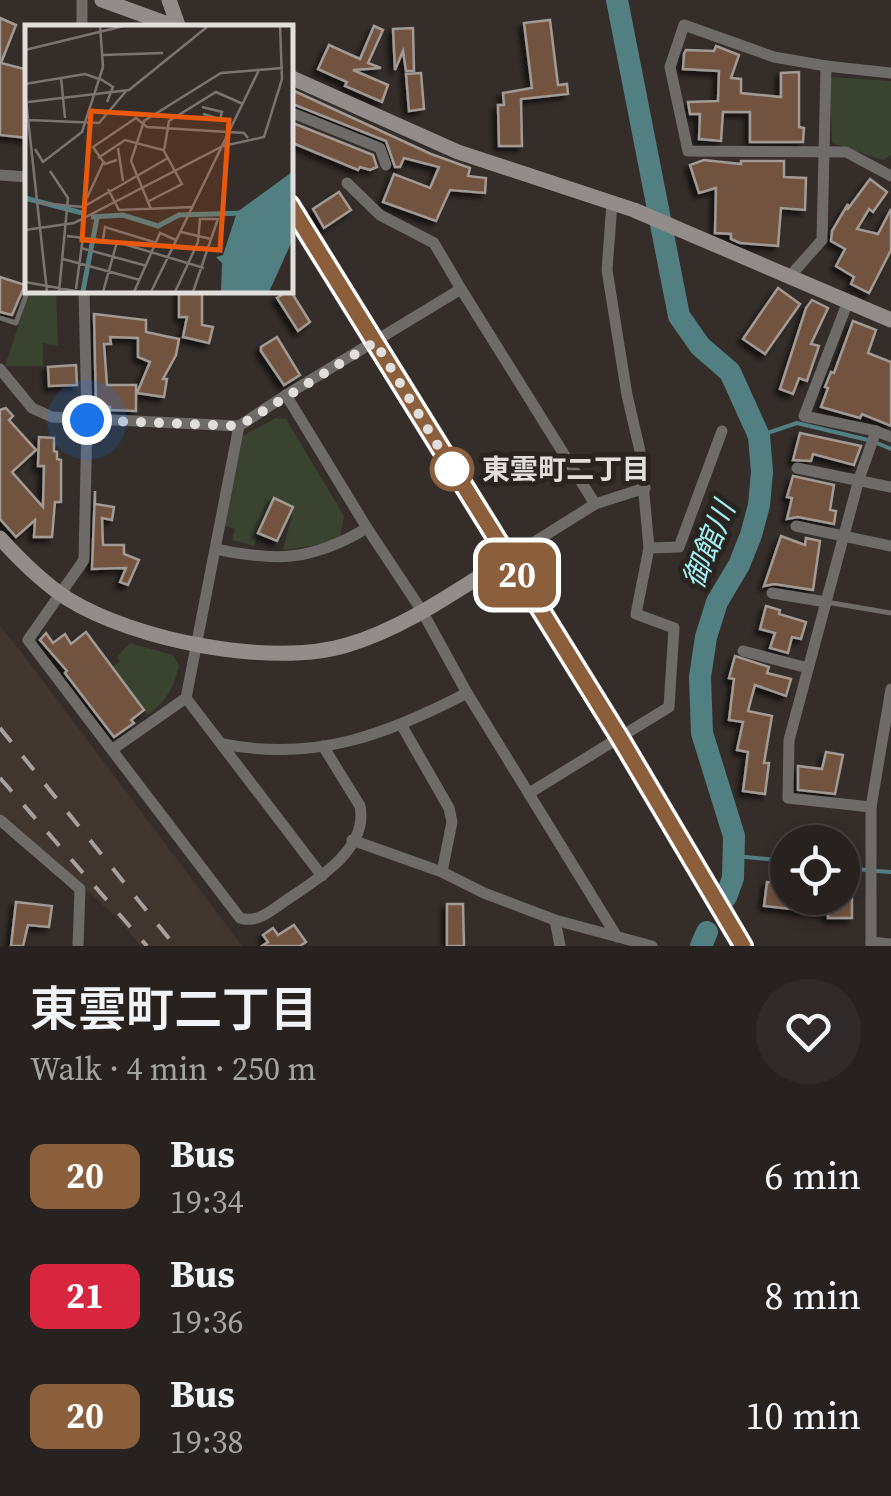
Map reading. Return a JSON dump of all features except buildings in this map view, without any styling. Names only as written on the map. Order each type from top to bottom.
[{"type":"street","points":[[102,0],[171,25]]},
{"type":"street","points":[[169,0],[178,25]]},
{"type":"street","points":[[891,73],[774,58],[684,24],[670,68],[688,151],[846,152],[891,176]]},
{"type":"street","points":[[790,276],[822,240],[826,66]]},
{"type":"street","points":[[292,78],[458,152],[612,203],[891,320]]},
{"type":"street","points":[[292,113],[380,148],[386,165]]},
{"type":"street","points":[[0,176],[25,177]]},
{"type":"street","points":[[347,183],[380,214],[434,242],[594,504]]},
{"type":"street","points":[[531,792],[669,707],[674,628],[636,614],[649,548],[645,488],[607,270],[612,203]]},
{"type":"street","points":[[292,208],[620,738],[743,946]]},
{"type":"street","points":[[0,369],[42,414],[87,420],[239,426],[461,290]]},
{"type":"street","points":[[84,292],[84,560],[28,640],[240,918],[253,921],[322,876],[337,863],[352,840],[362,817],[360,806],[323,746]]},
{"type":"street","points":[[847,304],[804,416],[876,431],[891,438]]},
{"type":"street","points":[[286,395],[422,612],[467,694],[531,792],[617,941]]},
{"type":"street","points":[[113,749],[186,698],[239,426]]},
{"type":"street","points":[[871,807],[788,798],[789,740],[859,478],[876,431]]},
{"type":"street","points":[[649,548],[679,546],[722,432]]},
{"type":"street","points":[[797,468],[891,487]]},
{"type":"street","points":[[0,538],[61,594],[134,627],[271,655],[311,652],[368,638],[422,612],[594,504],[645,488]]},
{"type":"street","points":[[796,526],[891,546]]},
{"type":"street","points":[[216,549],[280,559],[324,550],[366,528]]},
{"type":"street","points":[[772,593],[826,602]]},
{"type":"street","points":[[743,651],[808,668]]},
{"type":"street","points":[[891,688],[871,807],[871,944],[891,944]]},
{"type":"street","points":[[223,744],[274,750],[323,746],[402,726],[467,694]]},
{"type":"street","points":[[186,698],[322,876]]},
{"type":"street","points":[[402,726],[449,808],[452,822],[442,872]]},
{"type":"street","points":[[0,820],[80,889],[78,946]]},
{"type":"street","points":[[352,840],[442,872],[555,920],[617,941],[652,946]]},
{"type":"street","points":[[555,920],[560,946]]},
{"type":"lane","points":[[0,318],[16,323],[27,292]]},
{"type":"lane","points":[[826,602],[891,614]]},
{"type":"shaded area","points":[[0,626],[242,946],[141,946],[116,917],[0,813]]},
{"type":"green space","points":[[830,77],[891,81],[891,155],[883,160],[832,143]]},
{"type":"green space","points":[[30,292],[56,293],[58,346],[43,343],[43,366],[5,366]]},
{"type":"green space","points":[[276,418],[286,419],[344,516],[340,537],[283,550],[292,515],[269,505],[254,546],[232,540],[235,529],[223,525],[242,436]]},
{"type":"green space","points":[[130,643],[173,655],[179,666],[168,694],[148,715],[111,668]]},
{"type":"waterway","name":"御館川","points":[[617,0],[679,316],[700,346],[730,372],[759,436],[759,505],[739,565],[717,602],[700,677],[702,733],[734,836],[733,878],[726,897]]},
{"type":"waterway","points":[[759,436],[797,423],[868,440]]},
{"type":"waterway","points":[[877,443],[891,449]]},
{"type":"waterway","points":[[735,856],[770,859]]},
{"type":"waterway","points":[[860,869],[866,870]]},
{"type":"waterway","points":[[876,871],[891,872]]},
{"type":"waterway","name":"御館川","points":[[701,946],[707,932]]},
{"type":"railway","points":[[0,728],[175,946]]},
{"type":"railway","points":[[0,778],[147,946]]},
{"type":"bus line","name":"20","points":[[292,208],[620,738],[743,946]]},
{"type":"place","name":"東雲町二丁目","points":[[452,469]]},
{"type":"route","points":[[87,420],[239,426],[375,342],[452,469]]}]
